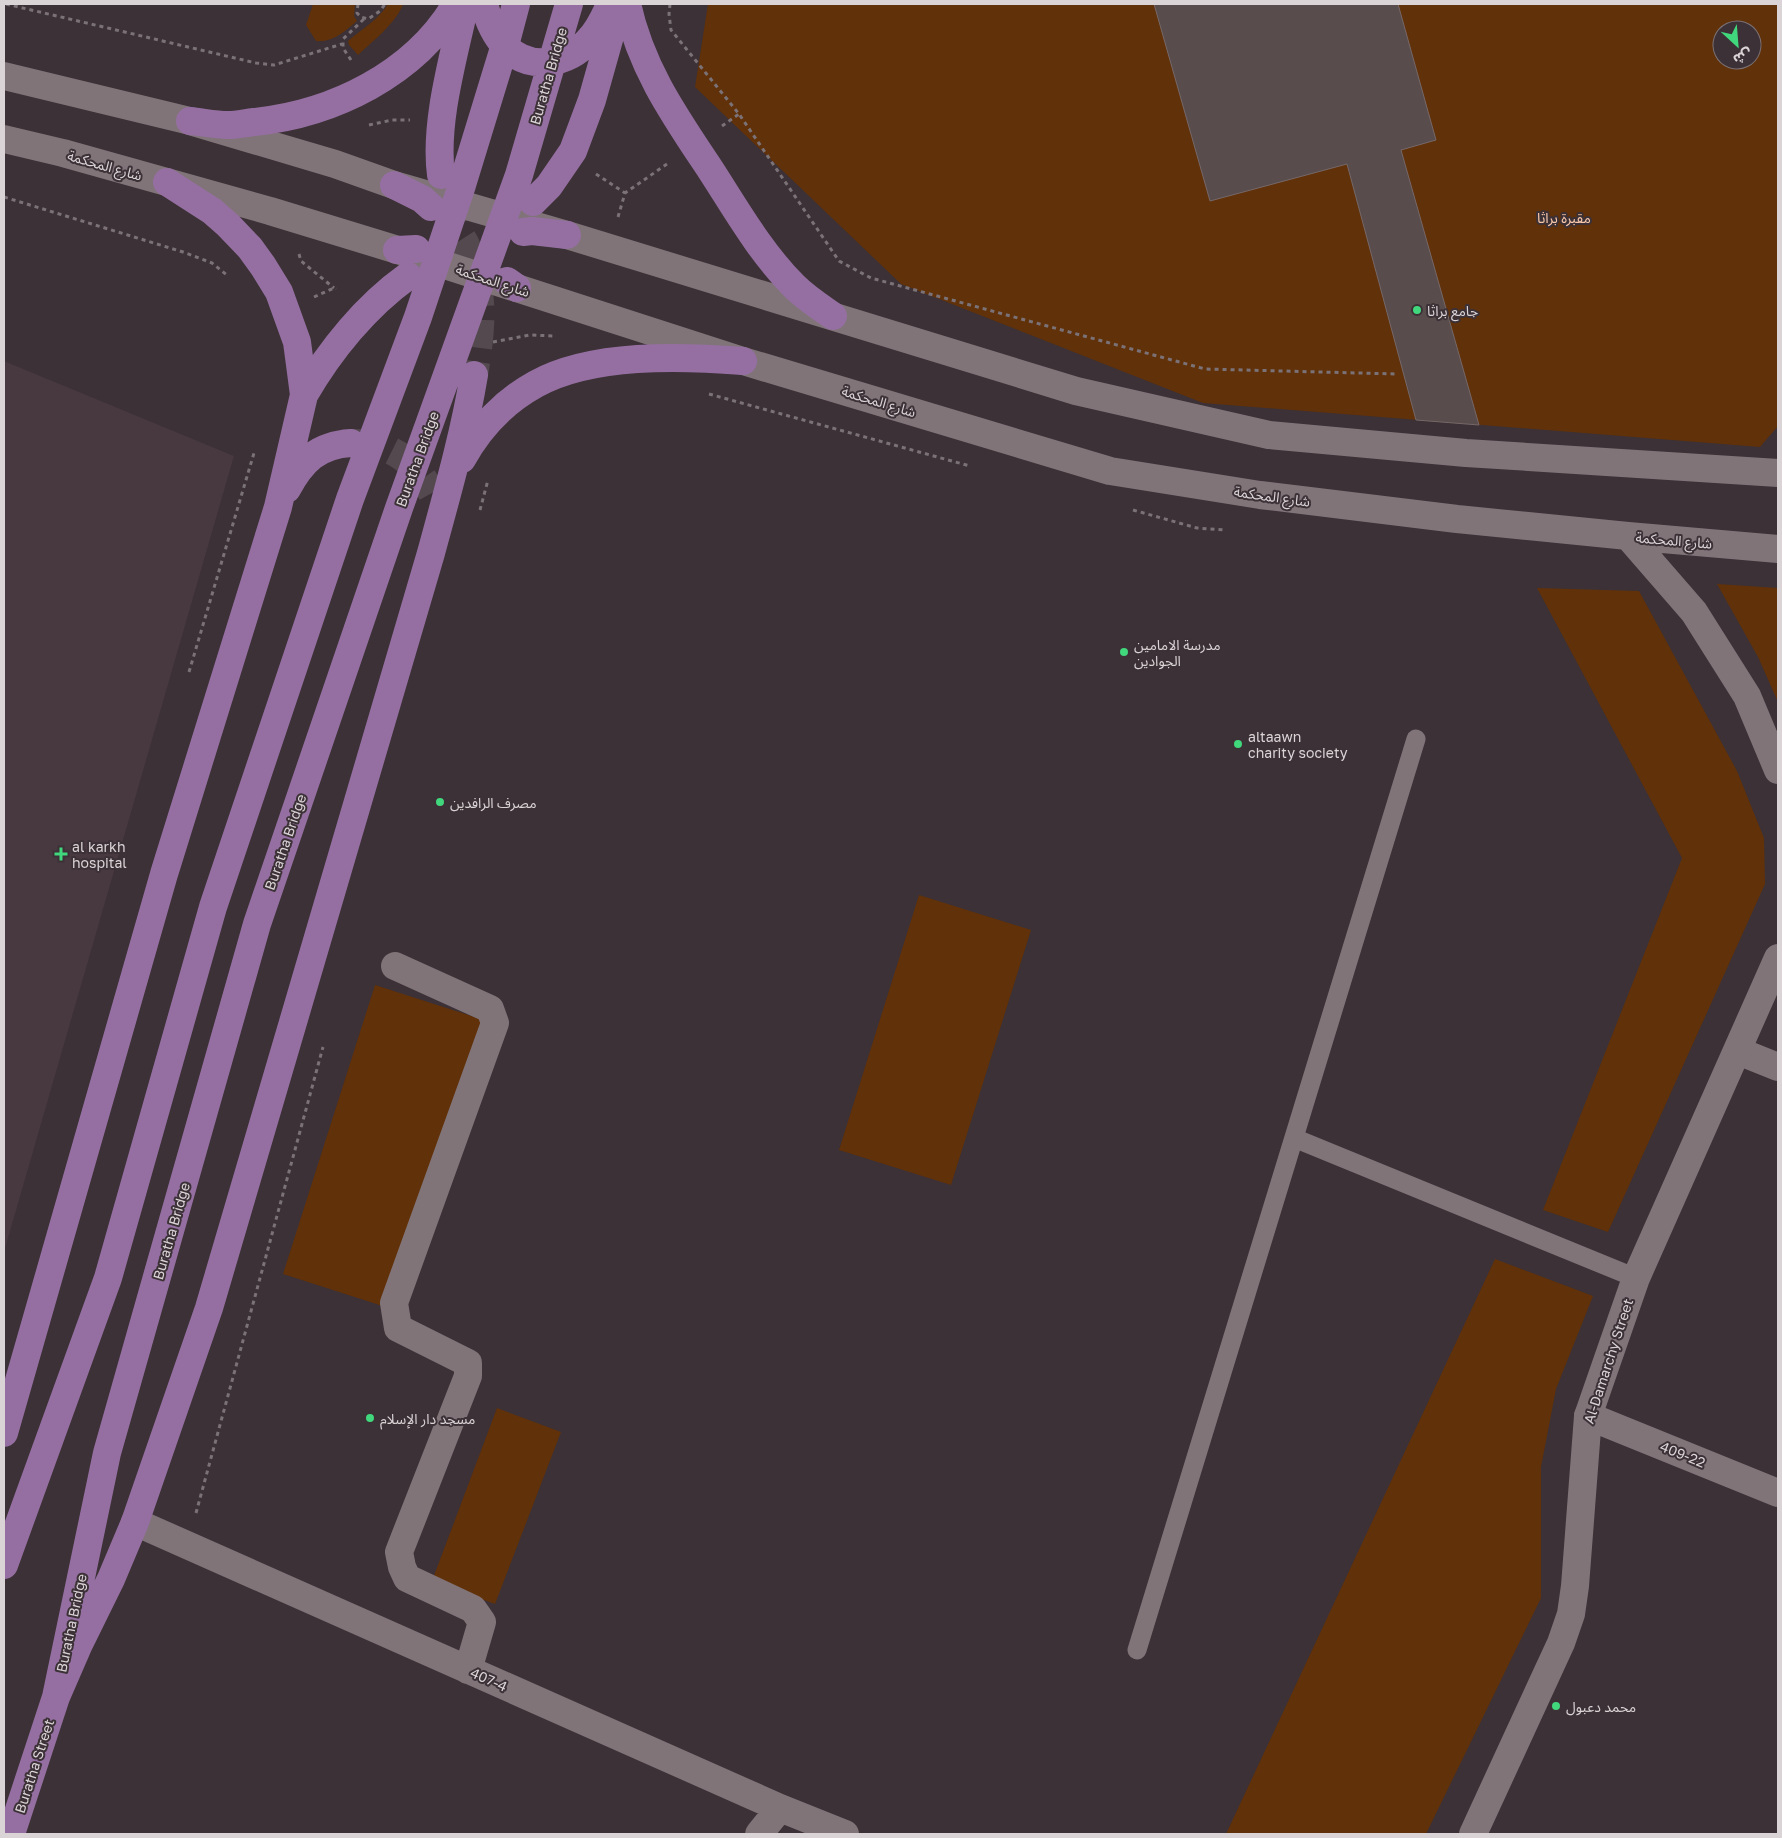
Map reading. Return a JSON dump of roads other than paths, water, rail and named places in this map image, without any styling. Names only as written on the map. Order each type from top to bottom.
[{"type":"main road","points":[[190,121],[228,125],[272,120],[319,109],[352,96],[393,71],[420,50],[446,22],[456,4]]},
{"type":"main road","points":[[441,175],[440,134],[449,77],[465,4]]},
{"type":"main road","points":[[484,4],[492,27],[500,40],[512,53],[525,61],[542,63],[558,61],[574,53],[588,42],[601,24],[611,4]]},
{"type":"main road","points":[[4,1566],[108,1278],[213,907],[350,499],[418,317],[462,185],[516,4]]},
{"type":"main road","name":"Buratha Bridge","points":[[56,1697],[107,1453],[257,924],[399,508],[519,175],[569,4]]},
{"type":"main road","points":[[533,202],[549,186],[573,151],[592,100],[619,4]]},
{"type":"main road","points":[[627,4],[633,30],[649,69],[667,102],[732,203],[770,258],[795,286],[833,316]]},
{"type":"main road","points":[[4,76],[190,121],[335,164],[394,185],[567,234],[1076,391],[1269,435],[1466,454],[1778,473]]},
{"type":"main road","name":"شارع المحكمة","points":[[4,139],[63,152],[406,249],[743,361],[1110,471],[1270,496],[1458,519],[1778,549]]},
{"type":"main road","points":[[167,182],[212,211],[228,224],[250,248],[263,266],[279,292],[297,342],[304,395]]},
{"type":"main road","points":[[394,185],[422,199],[431,207]]},
{"type":"main road","points":[[524,232],[567,234]]},
{"type":"main road","points":[[4,1433],[164,874],[278,507],[304,395],[321,366],[342,339],[397,284],[408,276]]},
{"type":"main road","points":[[441,488],[472,442],[500,409],[536,384],[571,370],[615,362],[672,357],[743,361]]},
{"type":"main road","points":[[56,1697],[79,1644],[111,1579],[135,1522],[209,1308],[431,553],[433,522],[441,488],[470,397],[474,375]]},
{"type":"main road","points":[[278,507],[302,464],[322,450],[351,443]]},
{"type":"main road","points":[[1628,536],[1694,612],[1748,696],[1778,770]]},
{"type":"main road","name":"Al-Damarchy Street","points":[[1473,1834],[1561,1643],[1571,1614],[1575,1586],[1588,1416],[1636,1278],[1778,958]]},
{"type":"main road","points":[[395,966],[490,1009],[495,1023],[394,1304],[398,1328],[468,1363],[468,1376],[399,1552],[402,1567],[407,1578],[473,1609],[482,1622],[468,1670]]},
{"type":"main road","points":[[1738,1050],[1778,1067]]},
{"type":"main road","name":"409-22","points":[[1588,1416],[1778,1493]]},
{"type":"main road","name":"407-4","points":[[135,1522],[780,1808],[845,1834]]},
{"type":"main road","name":"Buratha Street","points":[[11,1834],[56,1697]]},
{"type":"main road","points":[[760,1834],[780,1808]]},
{"type":"lane","points":[[1137,1650],[1416,739]]},
{"type":"lane","points":[[1294,1138],[1636,1278]]},
{"type":"tunnel","points":[[445,201],[452,220],[472,260],[479,292],[479,341],[474,375]]},
{"type":"tunnel","points":[[351,443],[378,446],[399,455],[417,471],[432,493]]},
{"type":"place","name":"جامع براثا","points":[[1417,310]]},
{"type":"place","name":"مدرسة الامامين الجوادين","points":[[1124,652]]},
{"type":"place","name":"altaawn charity society","points":[[1238,744]]},
{"type":"place","name":"مصرف الرافدين","points":[[440,802]]},
{"type":"place","name":"al karkh hospital","points":[[61,854]]},
{"type":"place","name":"مسجد دار الإسلام","points":[[370,1418]]},
{"type":"place","name":"محمد دعبول","points":[[1556,1706]]},
{"type":"park label","name":"مقبرة براثا","points":[[1564,217]]}]
